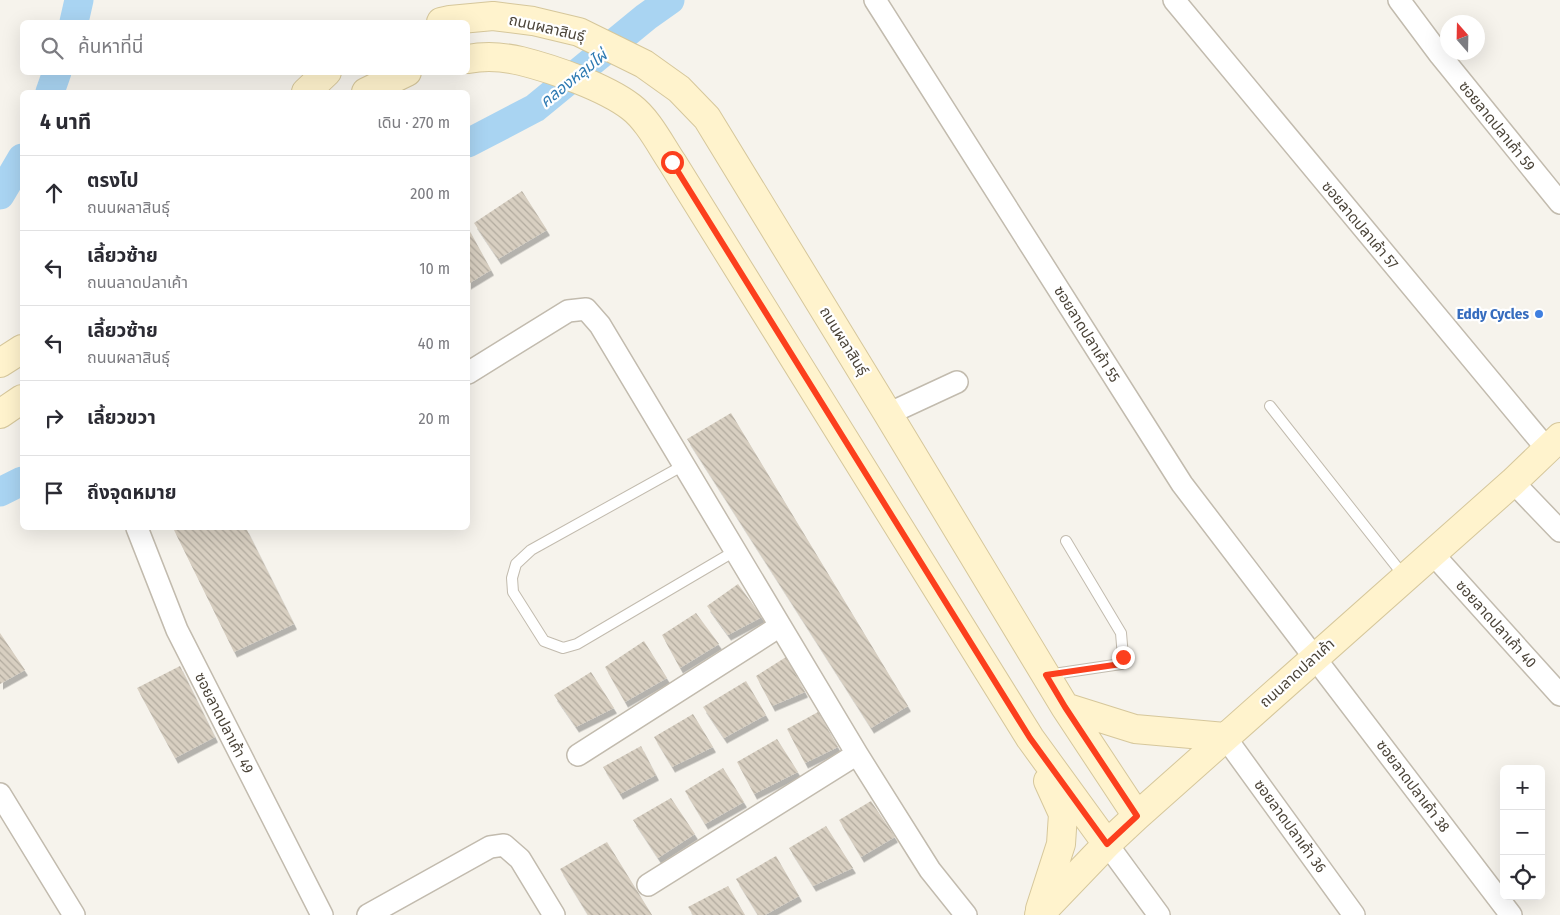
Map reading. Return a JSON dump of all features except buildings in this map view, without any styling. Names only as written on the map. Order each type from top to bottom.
[{"type":"main road","name":"ถนนผลาสินธุ์","points":[[450,20],[493,16],[579,32],[644,64],[679,89],[707,118],[1065,707],[1137,816]]},
{"type":"main road","points":[[474,58],[520,60],[574,78],[611,94],[632,107],[646,123],[1030,738],[1107,844]]},
{"type":"main road","points":[[308,90],[324,75]]},
{"type":"main road","points":[[370,90],[400,75]]},
{"type":"main road","points":[[0,364],[20,350]]},
{"type":"main road","points":[[0,414],[20,400]]},
{"type":"main road","name":"ถนนลาดปลาเค้า","points":[[1039,915],[1107,844],[1137,816],[1513,482],[1554,443]]},
{"type":"main road","points":[[1065,707],[1135,729],[1225,738]]},
{"type":"main road","points":[[1030,738],[1063,814],[1061,844],[1039,915]]},
{"type":"street","name":"ซอยลาดปลาเค้า 55","points":[[874,0],[1182,484],[1315,657]]},
{"type":"street","name":"ซอยลาดปลาเค้า 57","points":[[1174,0],[1554,443]]},
{"type":"street","name":"ซอยลาดปลาเค้า 59","points":[[1399,0],[1440,55],[1560,203]]},
{"type":"street","points":[[470,371],[568,311],[586,309],[600,325],[857,754],[930,870],[966,915]]},
{"type":"street","points":[[888,414],[957,382]]},
{"type":"street","points":[[1513,482],[1560,531]]},
{"type":"street","name":"ซอยลาดปลาเค้า 49","points":[[138,530],[177,630],[322,915]]},
{"type":"street","name":"ซอยลาดปลาเค้า 40","points":[[1432,554],[1560,695]]},
{"type":"street","points":[[578,755],[780,626]]},
{"type":"street","name":"ซอยลาดปลาเค้า 38","points":[[1315,657],[1511,915]]},
{"type":"street","name":"ซอยลาดปลาเค้า 36","points":[[1225,738],[1354,915]]},
{"type":"street","points":[[648,885],[857,754]]},
{"type":"street","points":[[0,794],[74,915]]},
{"type":"street","points":[[1107,844],[1159,915]]},
{"type":"street","points":[[368,915],[490,847],[504,845],[520,859],[554,915]]},
{"type":"lane","points":[[1270,406],[1405,578]]},
{"type":"lane","points":[[684,465],[531,550],[516,564],[512,578],[513,592],[544,641],[563,648],[576,644],[735,552]]},
{"type":"lane","points":[[1046,675],[1121,664],[1123,657],[1121,633],[1066,541]]},
{"type":"waterway","points":[[74,20],[79,0]]},
{"type":"waterway","name":"คลองหลุมไผ่","points":[[470,142],[535,108],[646,17],[670,0]]},
{"type":"waterway","points":[[51,90],[56,75]]},
{"type":"waterway","points":[[0,195],[20,161]]},
{"type":"waterway","name":"คลองหลุมไผ่","points":[[0,492],[20,482]]},
{"type":"place","name":"Eddy Cycles","points":[[1539,314]]},
{"type":"route","points":[[672,162],[1030,738],[1107,844],[1137,816],[1046,675],[1121,664],[1123,657]]}]
